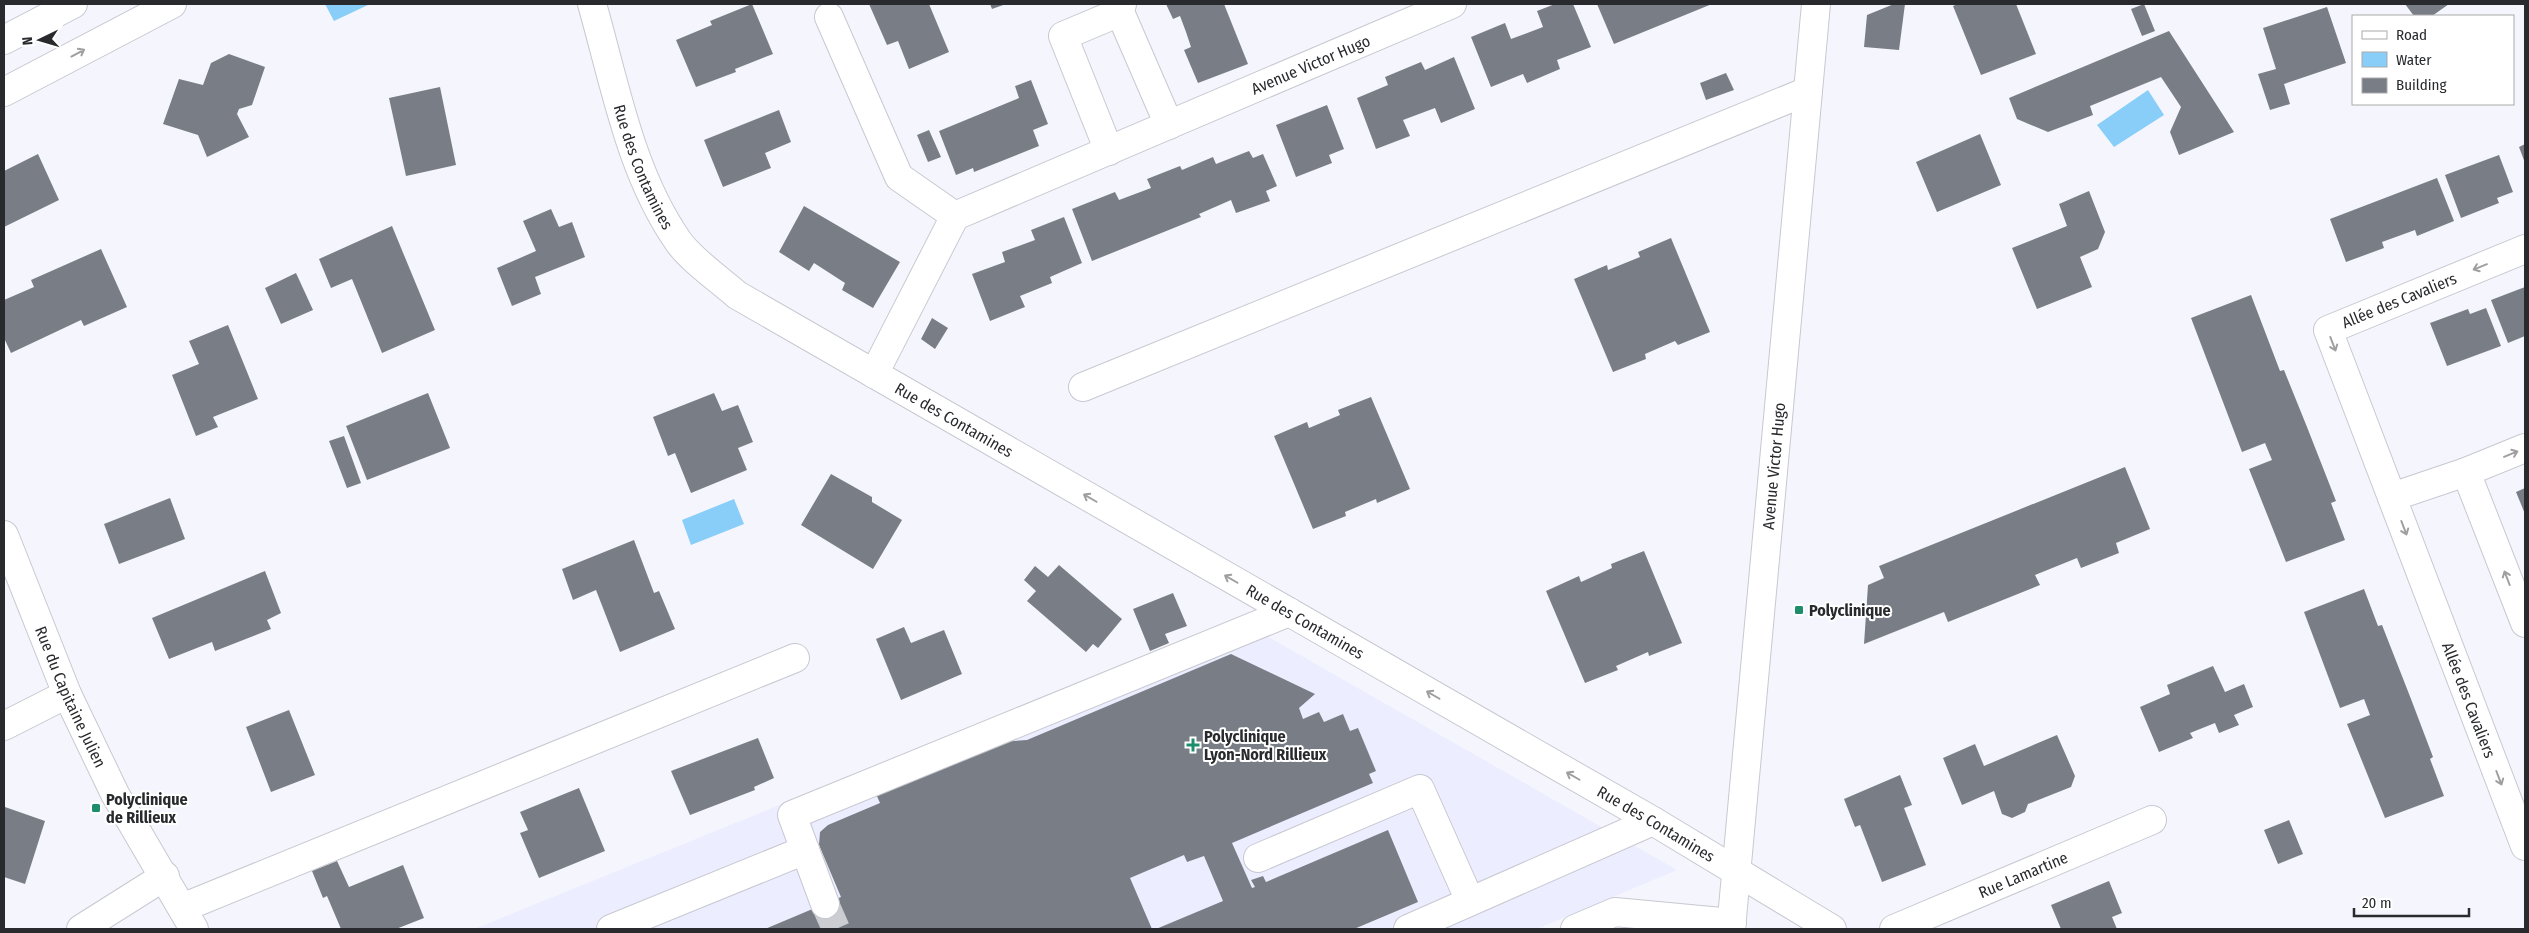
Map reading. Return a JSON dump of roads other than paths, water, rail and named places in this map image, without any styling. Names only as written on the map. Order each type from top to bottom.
[{"type":"street","points":[[4,40],[73,4]]},
{"type":"street","points":[[4,92],[172,4]]},
{"type":"street","name":"Rue des Contamines","points":[[592,4],[628,134],[648,193],[679,243],[737,295],[1737,870]]},
{"type":"street","name":"Avenue Victor Hugo","points":[[1169,125],[1452,4]]},
{"type":"street","name":"Avenue Victor Hugo","points":[[1731,926],[1816,4]]},
{"type":"street","points":[[874,374],[955,216],[1109,151],[1169,125],[1121,8],[1063,36],[1109,151]]},
{"type":"street","points":[[830,17],[900,177],[955,216]]},
{"type":"street","points":[[1083,387],[1808,91]]},
{"type":"street","name":"Allée des Cavaliers","points":[[2525,249],[2328,330],[2525,846]]},
{"type":"street","points":[[2392,497],[2466,472],[2525,448]]},
{"type":"street","points":[[2466,472],[2525,623]]},
{"type":"street","name":"Rue du Capitaine Julien","points":[[4,536],[67,694],[115,794],[165,876],[188,919]]},
{"type":"street","points":[[825,904],[792,815],[1289,612]]},
{"type":"street","points":[[188,919],[795,658]]},
{"type":"street","points":[[4,726],[67,694]]},
{"type":"street","points":[[1258,858],[1420,788],[1470,901]]},
{"type":"street","name":"Rue Lamartine","points":[[1894,929],[2152,820]]},
{"type":"street","points":[[1408,929],[1653,821]]},
{"type":"street","points":[[611,929],[805,850]]},
{"type":"street","points":[[1737,870],[1832,929]]},
{"type":"street","points":[[81,929],[165,876]]},
{"type":"street","points":[[1575,929],[1615,912],[1731,926]]},
{"type":"water","points":[[325,4],[370,4],[334,21]]},
{"type":"water","points":[[2148,90],[2164,115],[2114,147],[2097,125]]},
{"type":"water","points":[[734,499],[744,524],[691,545],[682,520]]},
{"type":"tunnel","points":[[825,904],[836,929]]},
{"type":"place","name":"Polyclinique","points":[[1799,610]]},
{"type":"place","name":"Polyclinique Lyon-Nord Rillieux","points":[[1193,745]]},
{"type":"place","name":"Polyclinique de Rillieux","points":[[96,808]]}]
